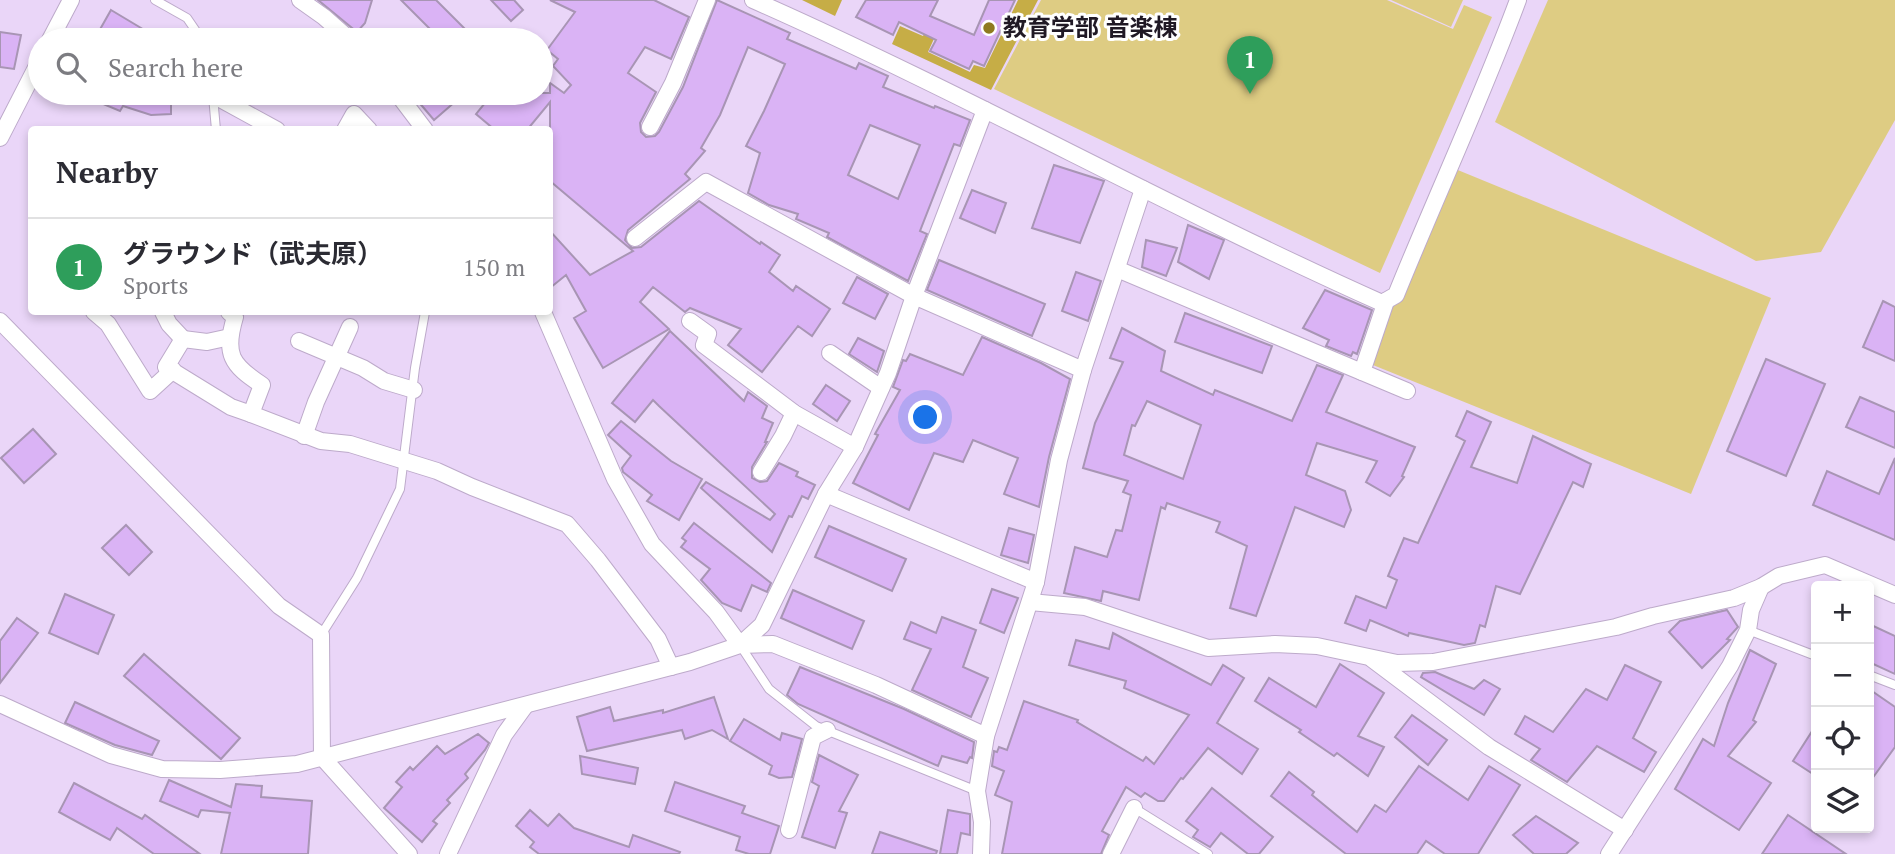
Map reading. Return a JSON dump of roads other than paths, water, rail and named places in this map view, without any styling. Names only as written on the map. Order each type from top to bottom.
[{"type":"street","points":[[56,28],[71,0]]},
{"type":"street","points":[[300,0],[336,28]]},
{"type":"street","points":[[650,127],[673,83],[707,0]]},
{"type":"street","points":[[753,0],[985,110],[1284,259],[1382,303],[1396,295],[1448,166],[1496,59],[1518,0]]},
{"type":"street","points":[[0,138],[28,83]]},
{"type":"street","points":[[232,105],[270,126]]},
{"type":"street","points":[[406,105],[422,126]]},
{"type":"street","points":[[740,645],[762,625],[826,494],[855,447],[881,388],[985,110]]},
{"type":"street","points":[[347,126],[354,114],[365,126]]},
{"type":"street","points":[[635,238],[706,182],[914,296],[1083,370]]},
{"type":"street","points":[[981,854],[982,822],[977,791],[986,736],[1036,582],[1059,460],[1083,370],[1143,189]]},
{"type":"street","points":[[1117,269],[1408,391]]},
{"type":"street","points":[[1362,372],[1386,301]]},
{"type":"street","points":[[98,315],[108,324],[150,391],[173,370]]},
{"type":"street","points":[[164,315],[183,339],[202,342],[230,337]]},
{"type":"street","points":[[232,315],[234,317],[230,337],[234,363],[262,386],[251,414]]},
{"type":"street","points":[[544,315],[615,479],[652,544],[716,612],[740,645]]},
{"type":"street","points":[[0,321],[278,606],[321,635],[322,757],[409,854]]},
{"type":"street","points":[[690,321],[708,334],[704,345],[794,413],[855,447]]},
{"type":"street","points":[[304,436],[350,327]]},
{"type":"street","points":[[183,339],[166,366],[231,407],[321,442],[350,444],[437,471],[567,524],[598,560],[657,639],[671,667]]},
{"type":"street","points":[[299,341],[363,368],[384,381],[414,390]]},
{"type":"street","points":[[830,353],[881,388]]},
{"type":"street","points":[[761,472],[794,413]]},
{"type":"street","points":[[826,494],[1036,582]]},
{"type":"street","points":[[1030,602],[1085,607],[1208,648],[1275,644],[1317,646],[1397,663],[1433,662],[1616,627],[1734,598],[1779,576],[1825,565],[1895,595]]},
{"type":"street","points":[[1609,854],[1730,666],[1748,630],[1751,610],[1761,587]]},
{"type":"street","points":[[0,704],[111,755],[162,769],[233,769],[297,764],[671,667],[740,645],[773,644],[876,685],[986,736]]},
{"type":"street","points":[[1368,657],[1489,747],[1625,830]]},
{"type":"street","points":[[449,854],[505,735],[525,706]]},
{"type":"street","points":[[789,830],[813,737],[827,730]]},
{"type":"street","points":[[1111,854],[1134,808]]},
{"type":"lane","points":[[155,0],[187,18],[194,28]]},
{"type":"lane","points":[[213,105],[216,126]]},
{"type":"lane","points":[[321,635],[356,579],[401,489],[425,315]]},
{"type":"lane","points":[[1748,630],[1811,654]]},
{"type":"lane","points":[[740,645],[769,689],[816,726],[977,791]]},
{"type":"lane","points":[[1874,677],[1895,685]]},
{"type":"lane","points":[[1134,808],[1208,854]]},
{"type":"place","name":"教育学部 音楽棟","points":[[989,28]]},
{"type":"place","name":"グラウンド（武夫原）","points":[[1250,94]]}]
